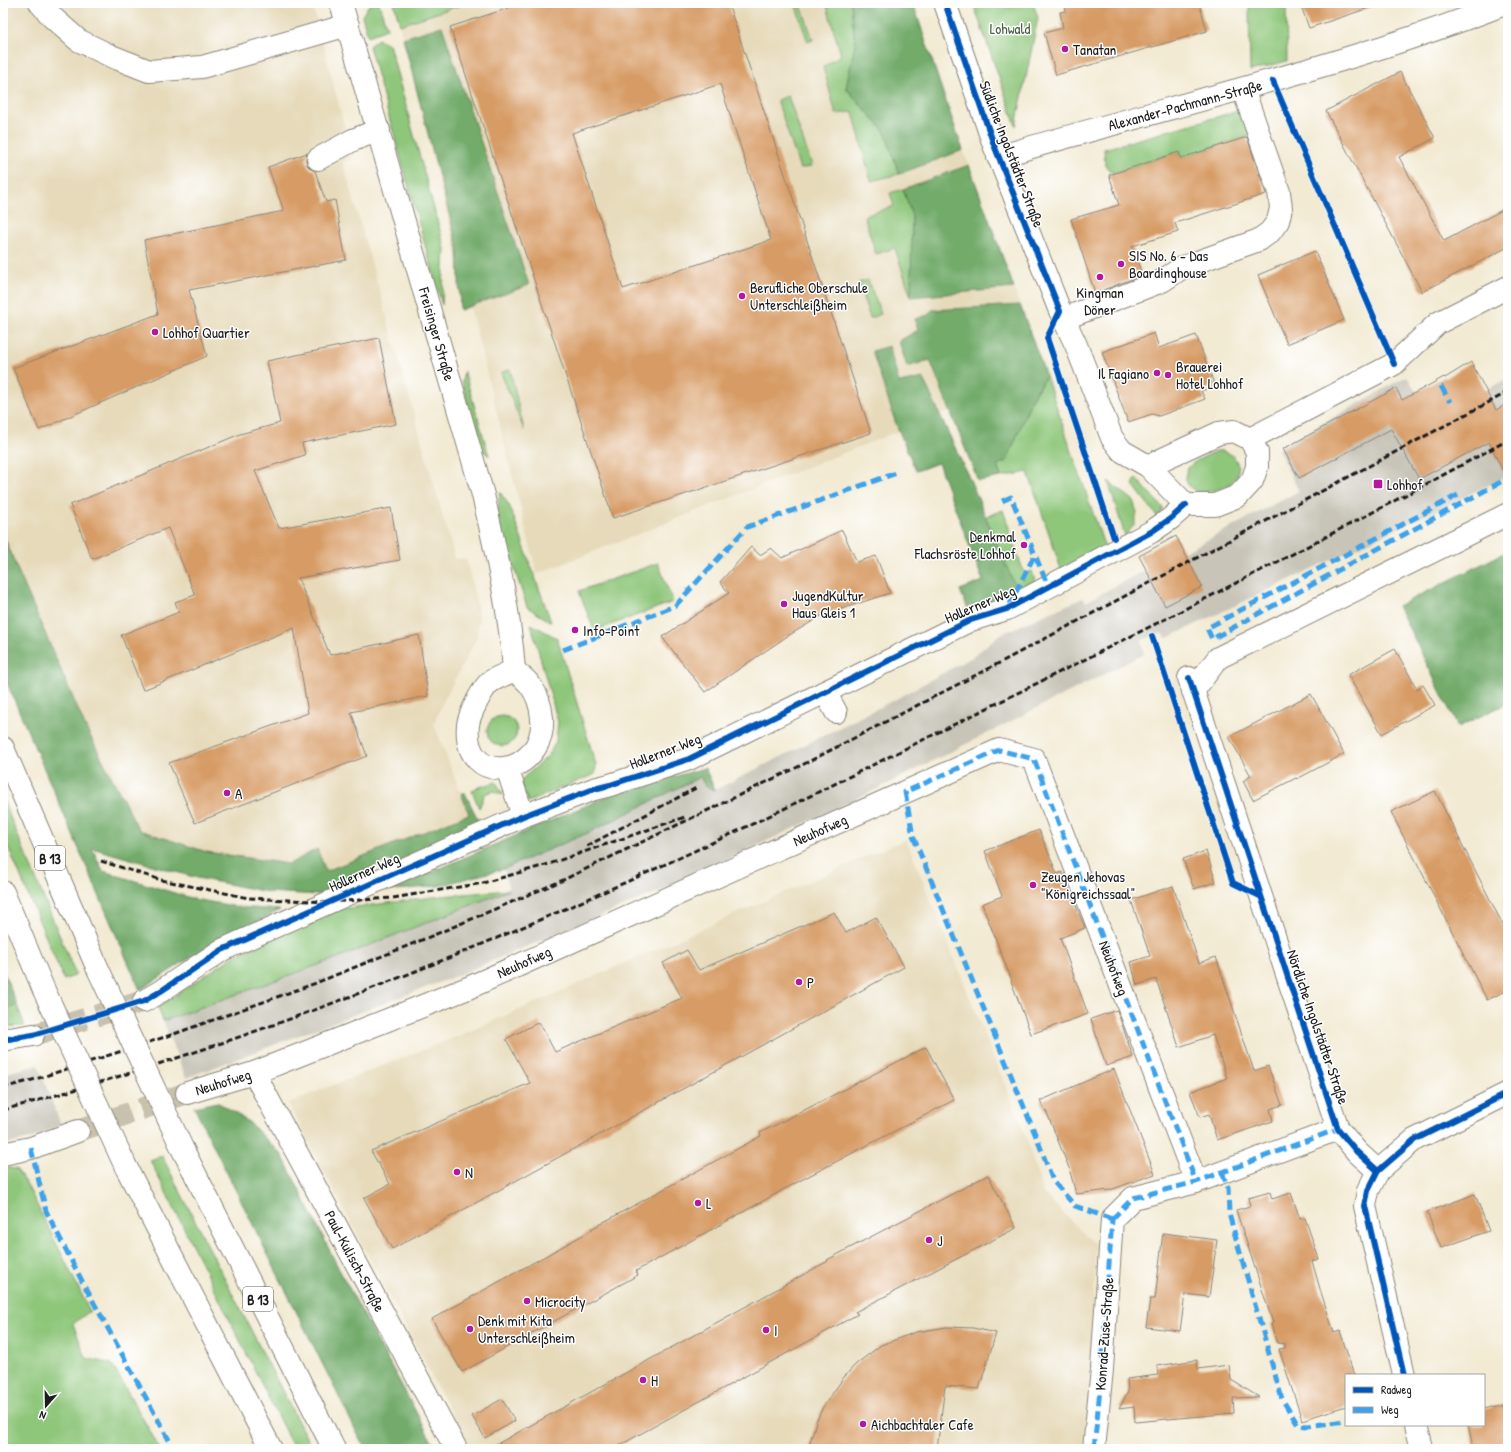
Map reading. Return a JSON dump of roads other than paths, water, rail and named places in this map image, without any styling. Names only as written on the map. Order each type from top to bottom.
[{"type":"street","points":[[40,3],[53,18],[78,40],[111,56],[149,71],[202,68],[348,25]]},
{"type":"street","name":"Freisinger Straße","points":[[341,3],[379,130],[482,495],[499,566],[513,648],[514,670]]},
{"type":"street","name":"Südliche Ingolstädter Straße","points":[[945,3],[998,158],[1063,319],[1076,345],[1112,438],[1122,451],[1148,466],[1186,505]]},
{"type":"street","name":"Alexander-Pachmann-Straße","points":[[998,158],[1273,81],[1441,28],[1507,3]]},
{"type":"street","points":[[1063,319],[1162,281],[1183,267],[1259,240],[1270,232],[1278,222],[1281,208],[1279,192],[1243,89]]},
{"type":"street","points":[[318,159],[353,140],[379,130]]},
{"type":"street","points":[[1250,439],[1394,364],[1438,323],[1508,287]]},
{"type":"street","points":[[1148,466],[1219,433],[1234,431],[1250,439],[1257,452],[1258,467],[1252,481],[1238,496],[1215,505],[1186,505]]},
{"type":"street","name":"Hollerner Weg","points":[[144,1001],[222,950],[523,816],[594,789],[610,786],[690,759],[971,620],[1007,609],[1151,532],[1170,519],[1186,505]]},
{"type":"street","name":"Nördliche Ingolstädter Straße","points":[[1378,1171],[1357,1152],[1338,1129],[1191,684],[1218,658],[1508,514]]},
{"type":"street","points":[[514,670],[530,685],[541,707],[543,726],[540,741],[534,751],[519,763],[507,768],[490,768],[481,763],[474,755],[467,735],[468,722],[473,708],[490,682],[514,670]]},
{"type":"street","points":[[825,692],[836,712]]},
{"type":"street","name":"B 13","points":[[3,748],[97,967],[183,1150],[334,1449]]},
{"type":"street","name":"Neuhofweg","points":[[187,1093],[254,1073],[468,988],[999,750],[1034,760],[1196,1182]]},
{"type":"street","points":[[507,768],[523,816]]},
{"type":"street","points":[[3,892],[43,988],[126,1167],[271,1449]]},
{"type":"street","points":[[3,1038],[9,1039],[33,1034]]},
{"type":"street","name":"Paul-Kulisch-Straße","points":[[254,1073],[456,1449]]},
{"type":"street","points":[[1404,1374],[1365,1206],[1368,1191],[1378,1171],[1414,1140],[1508,1093]]},
{"type":"street","points":[[1196,1182],[1338,1129]]},
{"type":"street","points":[[3,1154],[31,1148],[78,1131]]},
{"type":"street","name":"Konrad-Zuse-Straße","points":[[1094,1449],[1102,1370],[1112,1219],[1133,1198],[1196,1182]]},
{"type":"street","points":[[1416,1426],[1422,1449]]},
{"type":"tunnel","points":[[33,1035],[144,1001]]},
{"type":"tunnel","points":[[78,1131],[187,1093]]},
{"type":"railway","points":[[3,1088],[36,1079],[174,1034],[316,983],[561,881],[804,764],[1003,661],[1508,392]]},
{"type":"railway","points":[[3,1110],[95,1084],[276,1024],[454,956],[629,881],[774,814],[1088,658],[1299,551],[1508,440]]},
{"type":"railway","points":[[587,846],[696,788]]},
{"type":"railway","points":[[101,861],[161,880],[249,898],[328,902],[393,898],[483,883],[549,864],[685,817]]},
{"type":"place","name":"Tanatan","points":[[1065,49]]},
{"type":"place","name":"SIS No. 6 - Das Boardinghouse","points":[[1121,264]]},
{"type":"place","name":"Kingman Döner","points":[[1100,277]]},
{"type":"place","name":"Berufliche Oberschule Unterschleißheim","points":[[742,296]]},
{"type":"place","name":"Lohhof Quartier","points":[[155,332]]},
{"type":"place","name":"Il Fagiano","points":[[1157,373]]},
{"type":"place","name":"Brauerei Hotel Lohhof","points":[[1168,375]]},
{"type":"place","name":"Lohhof","points":[[1378,484]]},
{"type":"place","name":"Denkmal Flachsröste Lohhof","points":[[1024,545]]},
{"type":"place","name":"JugendKultur Haus Gleis 1","points":[[784,604]]},
{"type":"place","name":"Info-Point","points":[[575,630]]},
{"type":"place","name":"A","points":[[227,793]]},
{"type":"place","name":"Zeugen Jehovas \"Königreichssaal\"","points":[[1033,885]]},
{"type":"place","name":"P","points":[[799,982]]},
{"type":"place","name":"N","points":[[457,1172]]},
{"type":"place","name":"L","points":[[698,1203]]},
{"type":"place","name":"J","points":[[929,1240]]},
{"type":"place","name":"Microcity","points":[[527,1301]]},
{"type":"place","name":"Denk mit Kita Unterschleißheim","points":[[470,1329]]},
{"type":"place","name":"I","points":[[766,1330]]},
{"type":"place","name":"H","points":[[643,1380]]},
{"type":"place","name":"Aichbachtaler Cafe","points":[[863,1424]]},
{"type":"park label","name":"Lohwald","points":[[1010,28]]}]
